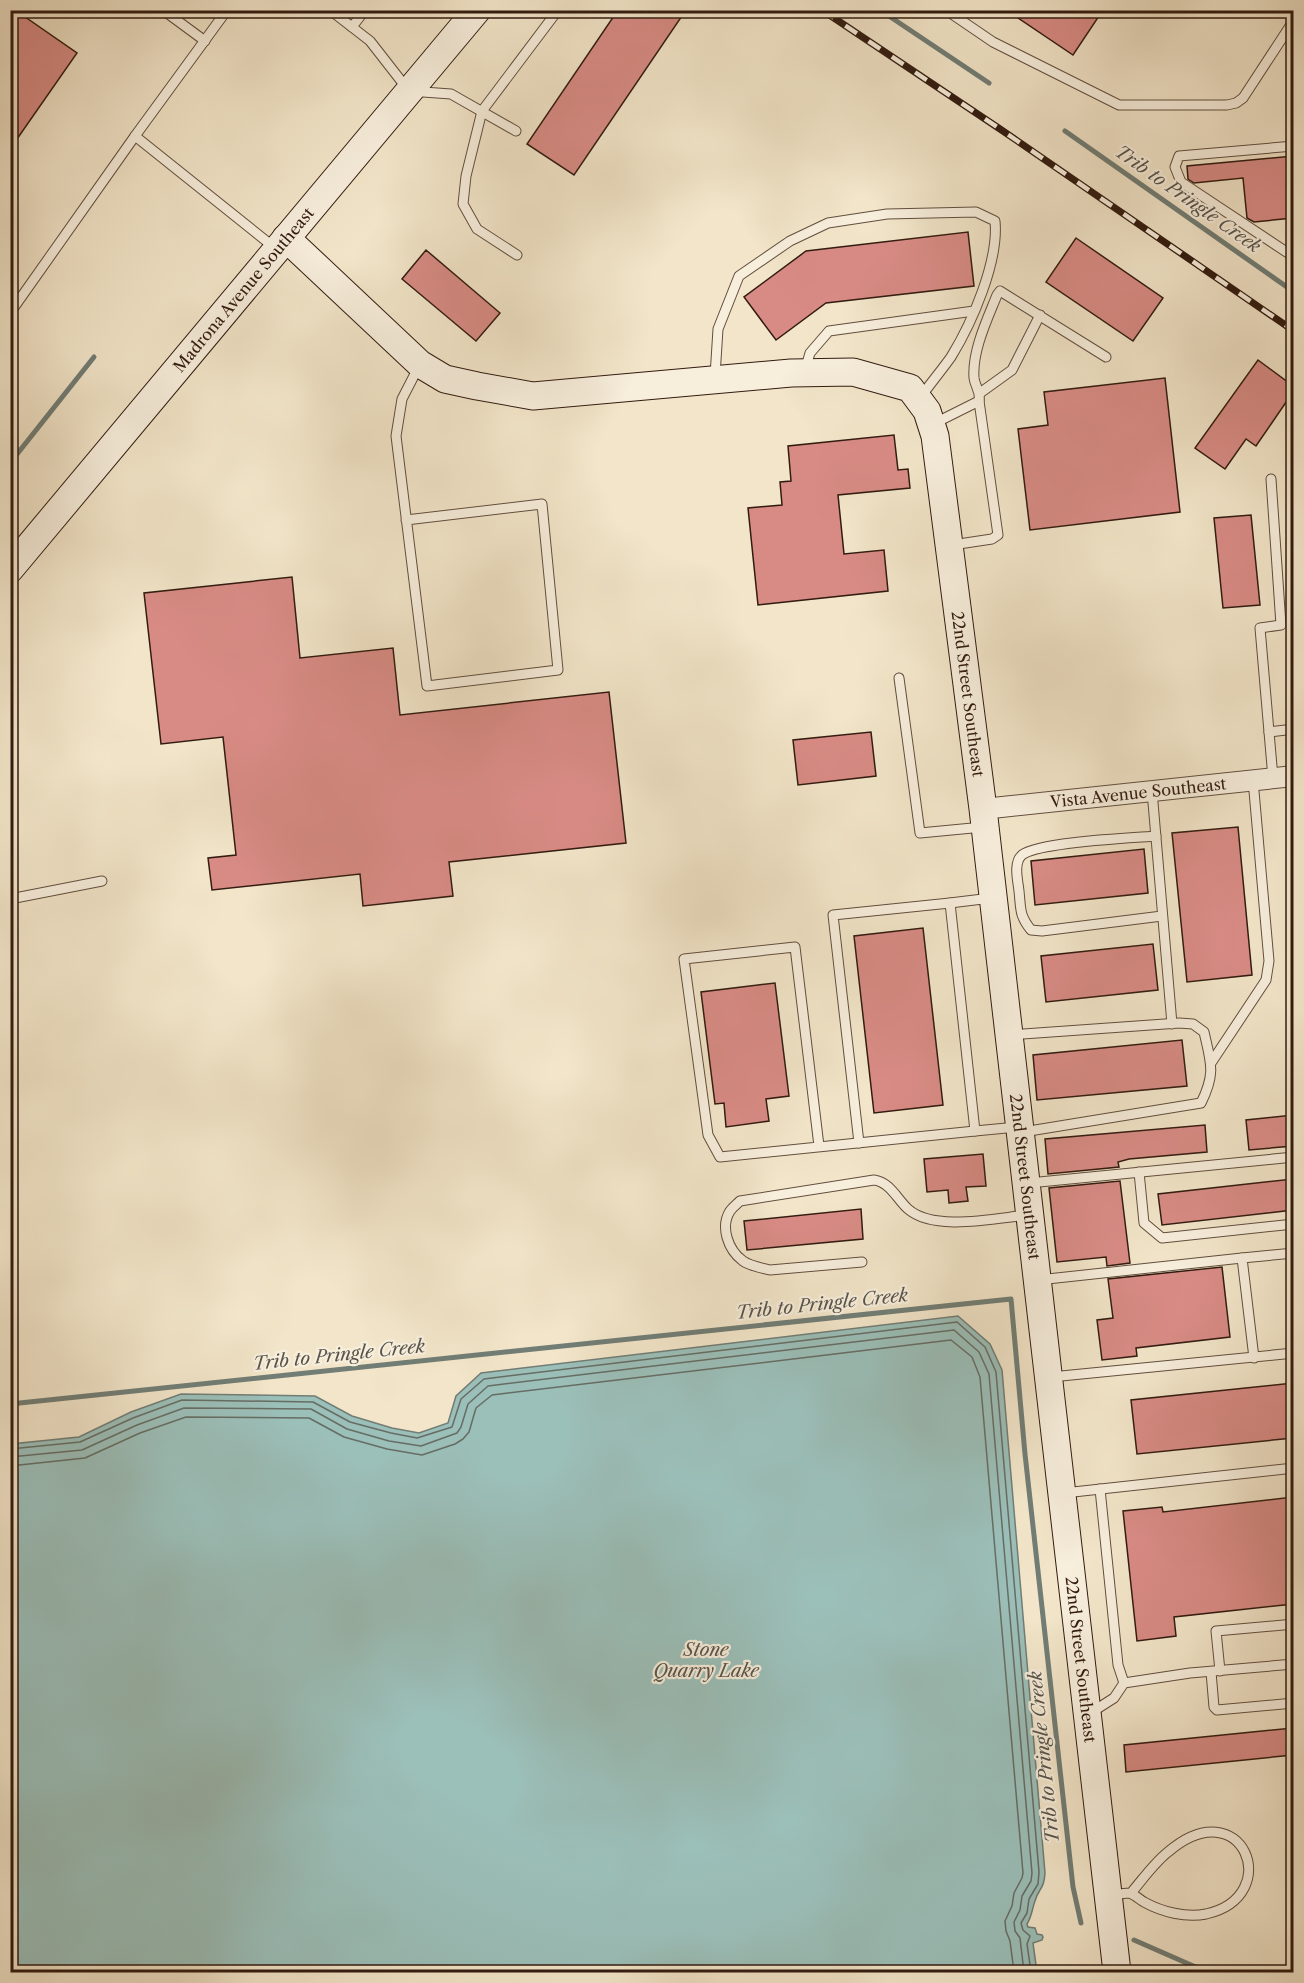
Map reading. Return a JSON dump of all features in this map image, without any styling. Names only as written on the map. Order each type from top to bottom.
[{"type":"street","name":"Madrona Avenue Southeast","points":[[10,569],[477,10]]},
{"type":"street","points":[[281,244],[420,364],[446,379],[532,396],[715,379],[852,372],[914,394]]},
{"type":"street","name":"22nd Street Southeast","points":[[914,394],[927,411],[935,436],[994,898],[1087,1715],[1120,1894],[1117,1972]]},
{"type":"street","name":"Vista Avenue Southeast","points":[[984,818],[1152,791],[1293,776]]},
{"type":"lane","points":[[163,10],[205,41]]},
{"type":"lane","points":[[10,313],[227,10]]},
{"type":"lane","points":[[330,10],[370,41],[409,91],[451,94],[516,130]]},
{"type":"lane","points":[[352,27],[365,10]]},
{"type":"lane","points":[[517,255],[477,229],[463,204],[466,176],[482,111],[558,10]]},
{"type":"lane","points":[[946,10],[993,42],[1119,105],[1227,105],[1236,103],[1243,98],[1293,20]]},
{"type":"lane","points":[[135,136],[281,244]]},
{"type":"lane","points":[[1293,146],[1179,156],[1175,167],[1181,182],[1293,257]]},
{"type":"lane","points":[[715,379],[718,329],[739,276],[790,241],[828,223],[887,214],[976,212],[988,216],[995,221],[996,232],[986,282],[974,311],[951,356],[914,394]]},
{"type":"lane","points":[[949,545],[992,539],[998,535],[980,397],[974,379],[980,338],[999,292],[1003,292],[1106,357]]},
{"type":"lane","points":[[804,373],[810,353],[829,331],[974,311]]},
{"type":"lane","points":[[931,424],[980,397],[1012,370],[1040,315]]},
{"type":"lane","points":[[406,520],[542,504],[558,670],[427,686],[406,520],[396,436],[402,399],[420,364]]},
{"type":"lane","points":[[1270,479],[1281,625],[1260,628],[1273,778]]},
{"type":"lane","points":[[899,678],[920,834],[984,818]]},
{"type":"lane","points":[[1269,732],[1293,729]]},
{"type":"lane","points":[[1211,1064],[1266,980],[1269,961],[1253,780]]},
{"type":"lane","points":[[1152,791],[1172,1024]]},
{"type":"lane","points":[[1155,836],[1040,848],[1022,856],[1017,863],[1017,876],[1022,919],[1031,930],[1042,931],[1162,916]]},
{"type":"lane","points":[[10,899],[102,881]]},
{"type":"lane","points":[[859,1143],[833,915],[994,898]]},
{"type":"lane","points":[[950,903],[975,1131]]},
{"type":"lane","points":[[819,1146],[795,947],[684,959],[708,1135],[720,1157],[975,1131],[1020,1130],[1201,1103],[1209,1086],[1212,1069],[1204,1032],[1193,1024],[1009,1035]]},
{"type":"lane","points":[[1026,1184],[1293,1157]]},
{"type":"lane","points":[[1139,1172],[1144,1222],[1162,1238],[1293,1224]]},
{"type":"lane","points":[[862,1262],[770,1270],[755,1266],[744,1262],[734,1251],[726,1237],[726,1221],[730,1210],[740,1201],[874,1180],[882,1181],[909,1210],[932,1220],[953,1222],[1030,1215]]},
{"type":"lane","points":[[1037,1280],[1293,1253]]},
{"type":"lane","points":[[1242,1258],[1254,1358]]},
{"type":"lane","points":[[1048,1377],[1293,1353]]},
{"type":"lane","points":[[1062,1493],[1293,1468]]},
{"type":"lane","points":[[1100,1489],[1118,1665],[1124,1683]]},
{"type":"lane","points":[[1293,1624],[1216,1631],[1214,1707],[1217,1710],[1293,1703]]},
{"type":"lane","points":[[1087,1715],[1113,1698],[1124,1683],[1293,1664]]},
{"type":"lane","points":[[1219,1832],[1232,1836],[1241,1844],[1248,1858],[1246,1883],[1240,1895],[1233,1902],[1208,1913],[1197,1915],[1172,1913],[1120,1894],[1168,1851],[1204,1833],[1219,1832]]},
{"type":"water","name":"Stone Quarry Lake","points":[[958,1316],[990,1344],[1002,1370],[1045,1873],[1044,1883],[1027,1924],[1028,1927],[1035,1928],[1037,1934],[1043,1937],[1042,1940],[1033,1943],[1037,1972],[11,1972],[11,1444],[79,1437],[131,1412],[181,1394],[315,1396],[352,1416],[419,1433],[448,1423],[456,1396],[481,1373]]},
{"type":"building","points":[[10,10],[15,10],[77,53],[10,149]]},
{"type":"building","points":[[618,10],[686,10],[574,175],[527,144]]},
{"type":"building","points":[[1006,10],[1103,10],[1073,55]]},
{"type":"building","points":[[1293,156],[1293,218],[1254,222],[1247,218],[1243,178],[1194,183],[1188,179],[1187,166]]},
{"type":"building","points":[[968,232],[974,286],[826,303],[776,340],[744,297],[806,251]]},
{"type":"building","points":[[1076,238],[1163,298],[1133,341],[1046,282]]},
{"type":"building","points":[[426,250],[500,313],[476,341],[402,279]]},
{"type":"building","points":[[1258,360],[1293,386],[1293,392],[1256,446],[1246,439],[1225,469],[1195,448]]},
{"type":"building","points":[[1165,378],[1180,512],[1030,530],[1018,429],[1048,425],[1044,392]]},
{"type":"building","points":[[894,435],[898,470],[908,469],[910,488],[838,495],[844,554],[884,550],[888,591],[758,605],[748,508],[782,505],[780,482],[791,481],[788,446]]},
{"type":"building","points":[[1251,515],[1260,605],[1223,608],[1214,518]]},
{"type":"building","points":[[292,577],[300,658],[393,648],[400,715],[609,692],[626,843],[449,862],[453,896],[363,906],[360,874],[212,890],[208,858],[236,855],[223,737],[161,744],[144,593]]},
{"type":"building","points":[[871,732],[876,776],[798,785],[793,740]]},
{"type":"building","points":[[1238,827],[1252,975],[1187,982],[1172,833]]},
{"type":"building","points":[[1144,849],[1148,893],[1035,905],[1031,861]]},
{"type":"building","points":[[923,928],[943,1105],[874,1113],[854,936]]},
{"type":"building","points":[[1153,944],[1158,990],[1046,1002],[1041,956]]},
{"type":"building","points":[[775,983],[789,1096],[766,1099],[769,1121],[726,1127],[724,1103],[715,1104],[701,992]]},
{"type":"building","points":[[1182,1040],[1187,1086],[1037,1100],[1033,1055]]},
{"type":"building","points":[[1293,1115],[1293,1146],[1249,1150],[1246,1120]]},
{"type":"building","points":[[1205,1125],[1207,1152],[1129,1159],[1118,1162],[1119,1167],[1048,1174],[1045,1139]]},
{"type":"building","points":[[983,1154],[986,1186],[966,1187],[968,1201],[949,1203],[948,1190],[927,1192],[924,1159]]},
{"type":"building","points":[[1293,1179],[1293,1210],[1162,1225],[1158,1194]]},
{"type":"building","points":[[1120,1181],[1130,1263],[1107,1266],[1106,1257],[1057,1262],[1049,1188]]},
{"type":"building","points":[[861,1209],[863,1239],[747,1250],[744,1221]]},
{"type":"building","points":[[1222,1267],[1230,1337],[1136,1348],[1137,1356],[1102,1360],[1097,1320],[1113,1318],[1108,1279]]},
{"type":"building","points":[[1293,1383],[1293,1438],[1137,1454],[1131,1400]]},
{"type":"building","points":[[1293,1497],[1293,1604],[1174,1617],[1176,1636],[1137,1641],[1123,1511],[1162,1507],[1163,1512]]},
{"type":"building","points":[[1293,1728],[1293,1755],[1126,1772],[1124,1745]]},
{"type":"waterway","name":"Trib to Pringle Creek","points":[[880,10],[989,83]]},
{"type":"waterway","name":"Trib to Pringle Creek","points":[[1065,131],[1294,292]]},
{"type":"waterway","name":"Trib to Pringle Creek","points":[[10,463],[94,357]]},
{"type":"waterway","name":"Trib to Pringle Creek","points":[[10,1404],[1011,1299],[1025,1454],[1073,1887],[1081,1923]]},
{"type":"waterway","name":"Trib to Pringle Creek","points":[[1134,1940],[1207,1972]]},
{"type":"railway","points":[[822,10],[1294,331]]}]
